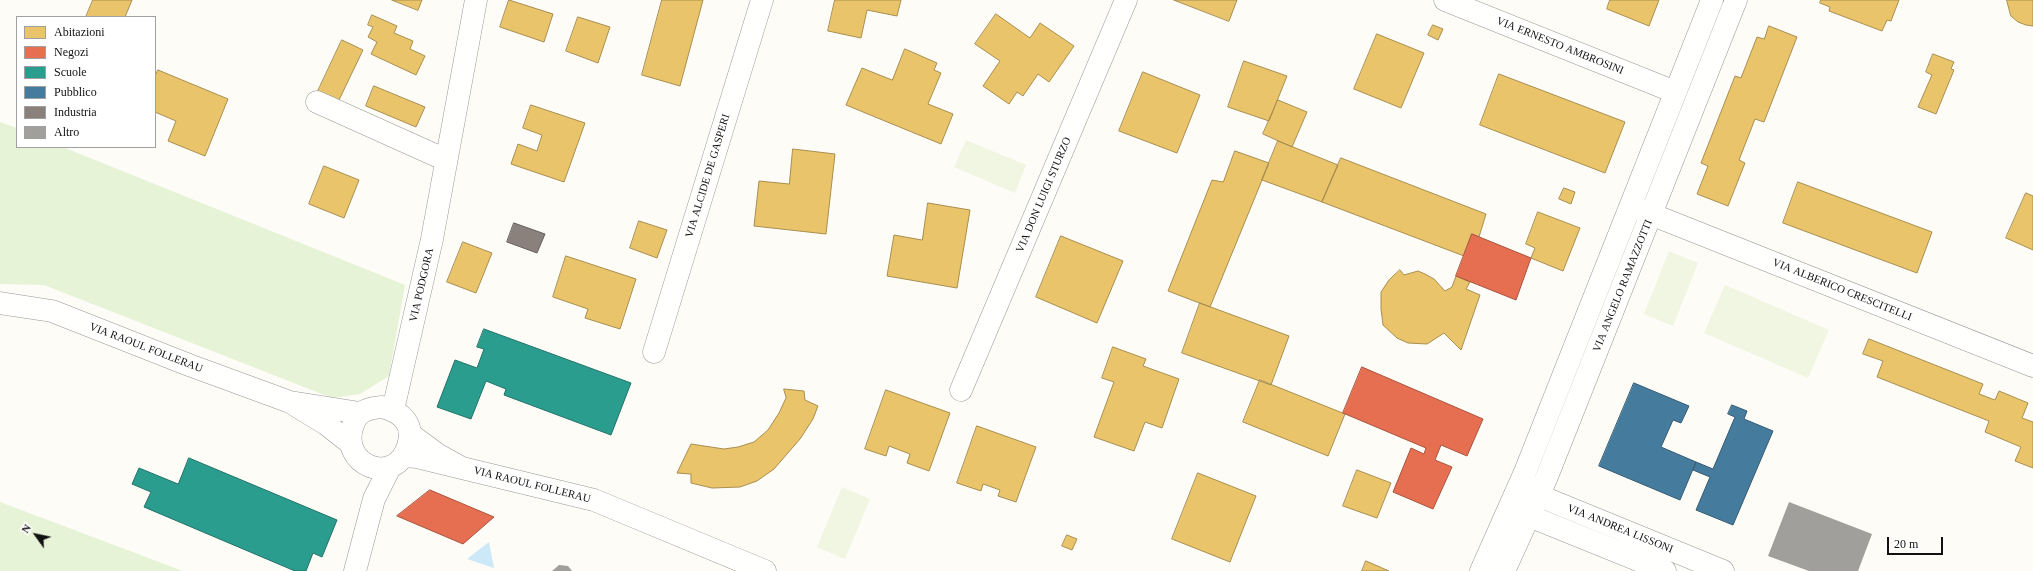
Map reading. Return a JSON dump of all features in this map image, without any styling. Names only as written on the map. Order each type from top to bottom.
[{"type":"street","name":"VIA PODGORA","points":[[394,410],[432,239],[476,0]]},
{"type":"street","name":"VIA ALCIDE DE GASPERI","points":[[654,352],[762,0]]},
{"type":"street","name":"VIA DON LUIGI STURZO","points":[[961,390],[1126,0]]},
{"type":"street","name":"VIA ERNESTO AMBROSINI","points":[[1445,0],[1675,92]]},
{"type":"street","name":"VIA ANGELO RAMAZZOTTI","points":[[1481,571],[1518,488],[1712,0]]},
{"type":"street","name":"VIA ANGELO RAMAZZOTTI","points":[[1504,571],[1534,506],[1652,214],[1736,0]]},
{"type":"street","points":[[317,102],[446,160]]},
{"type":"street","name":"VIA ALBERICO CRESCITELLI","points":[[1631,206],[2033,366]]},
{"type":"street","name":"VIA RAOUL FOLLERAU","points":[[0,304],[52,311],[189,365],[290,402],[313,414],[350,443]]},
{"type":"street","name":"VIA RAOUL FOLLERAU","points":[[290,402],[360,413]]},
{"type":"street","points":[[355,571],[374,499],[397,462],[410,434],[409,425],[394,410],[382,407],[371,408],[360,413],[353,422],[349,435],[350,443],[358,459],[367,466],[380,469],[397,462]]},
{"type":"street","name":"VIA RAOUL FOLLERAU","points":[[410,434],[437,454],[462,468]]},
{"type":"street","name":"VIA RAOUL FOLLERAU","points":[[397,462],[416,457],[587,497],[765,571]]},
{"type":"street","name":"VIA ANDREA LISSONI","points":[[1518,488],[1534,506],[1665,571]]},
{"type":"street","name":"VIA ANDREA LISSONI","points":[[1509,508],[1534,506],[1723,571]]},
{"type":"green space","points":[[0,122],[16,128],[16,148],[65,148],[405,285],[389,376],[360,394],[332,398],[44,285],[0,284]]},
{"type":"green space","points":[[966,140],[1026,165],[1015,193],[954,167]]},
{"type":"green space","points":[[1669,251],[1698,263],[1673,326],[1644,314]]},
{"type":"green space","points":[[1725,285],[1829,330],[1808,378],[1704,333]]},
{"type":"green space","points":[[842,487],[870,499],[845,559],[817,547]]},
{"type":"green space","points":[[0,502],[183,571],[0,571]]},
{"type":"water","points":[[489,542],[494,568],[467,559]]},
{"type":"building: Abitazioni","points":[[93,0],[132,0],[125,16],[86,16]]},
{"type":"building: Abitazioni","points":[[392,0],[422,0],[418,10]]},
{"type":"building: Abitazioni","points":[[509,0],[553,14],[544,42],[500,27]]},
{"type":"building: Abitazioni","points":[[662,0],[703,0],[680,86],[642,75]]},
{"type":"building: Abitazioni","points":[[835,0],[901,0],[897,16],[867,10],[861,38],[828,31]]},
{"type":"building: Abitazioni","points":[[1174,0],[1237,0],[1229,21]]},
{"type":"building: Abitazioni","points":[[1610,0],[1659,0],[1649,26],[1607,9]]},
{"type":"building: Abitazioni","points":[[1821,0],[1899,0],[1891,21],[1887,20],[1882,31],[1829,11],[1830,7],[1820,3]]},
{"type":"building: Abitazioni","points":[[2007,0],[2033,0],[2033,26],[2018,22],[2011,16]]},
{"type":"building: Abitazioni","points":[[996,14],[1030,38],[1040,23],[1074,46],[1049,82],[1038,74],[1023,96],[1017,92],[1009,104],[983,86],[1000,61],[975,44]]},
{"type":"building: Abitazioni","points":[[372,15],[397,26],[394,33],[413,41],[410,49],[425,56],[416,75],[371,54],[377,42],[368,37],[373,27],[368,25]]},
{"type":"building: Abitazioni","points":[[578,17],[610,27],[598,63],[566,51]]},
{"type":"building: Abitazioni","points":[[1433,25],[1443,29],[1438,40],[1428,35]]},
{"type":"building: Abitazioni","points":[[1769,26],[1797,37],[1764,122],[1755,119],[1739,160],[1745,163],[1728,206],[1697,194],[1708,166],[1701,163],[1735,76],[1741,78],[1757,37],[1764,39]]},
{"type":"building: Abitazioni","points":[[1377,34],[1424,53],[1401,108],[1354,89]]},
{"type":"building: Abitazioni","points":[[342,40],[363,50],[339,100],[318,91]]},
{"type":"building: Abitazioni","points":[[905,49],[937,63],[934,70],[941,73],[928,104],[953,114],[941,144],[846,105],[862,68],[892,80]]},
{"type":"building: Abitazioni","points":[[1933,54],[1954,62],[1951,69],[1954,70],[1936,114],[1918,107],[1932,75],[1926,72]]},
{"type":"building: Abitazioni","points":[[1244,61],[1287,76],[1269,121],[1228,107]]},
{"type":"building: Abitazioni","points":[[158,70],[228,99],[205,156],[168,141],[176,121],[156,112],[156,75]]},
{"type":"building: Abitazioni","points":[[1143,72],[1200,95],[1177,153],[1119,131]]},
{"type":"building: Abitazioni","points":[[1499,74],[1625,122],[1605,173],[1480,125]]},
{"type":"building: Abitazioni","points":[[374,86],[425,107],[416,127],[366,106]]},
{"type":"building: Abitazioni","points":[[1278,100],[1307,112],[1292,147],[1263,134]]},
{"type":"building: Abitazioni","points":[[531,105],[585,123],[564,182],[511,164],[518,144],[537,151],[542,135],[523,128]]},
{"type":"building: Abitazioni","points":[[1278,141],[1338,165],[1322,202],[1262,180]]},
{"type":"building: Abitazioni","points":[[793,149],[835,154],[826,234],[754,226],[759,181],[789,184]]},
{"type":"building: Abitazioni","points":[[1235,151],[1269,163],[1210,307],[1168,291],[1212,180],[1223,182]]},
{"type":"building: Abitazioni","points":[[1341,158],[1486,214],[1479,237],[1472,234],[1464,256],[1322,202]]},
{"type":"building: Abitazioni","points":[[324,166],[359,180],[344,218],[309,204]]},
{"type":"building: Abitazioni","points":[[1798,182],[1932,232],[1917,273],[1783,223]]},
{"type":"building: Abitazioni","points":[[1564,188],[1575,192],[1571,204],[1559,199]]},
{"type":"building: Abitazioni","points":[[2026,193],[2033,196],[2033,250],[2006,238]]},
{"type":"building: Abitazioni","points":[[928,203],[970,210],[957,288],[887,276],[894,235],[922,240]]},
{"type":"building: Abitazioni","points":[[1538,212],[1580,228],[1563,271],[1531,258],[1535,248],[1526,244]]},
{"type":"building: Abitazioni","points":[[639,221],[667,230],[657,258],[630,248]]},
{"type":"building: Abitazioni","points":[[1061,236],[1123,261],[1097,323],[1036,297]]},
{"type":"building: Abitazioni","points":[[463,242],[492,253],[476,293],[447,282]]},
{"type":"building: Abitazioni","points":[[566,256],[636,279],[620,329],[585,318],[588,309],[553,297]]},
{"type":"building: Abitazioni","points":[[1400,270],[1404,275],[1418,271],[1425,274],[1434,279],[1445,291],[1452,287],[1456,276],[1470,282],[1466,289],[1480,295],[1461,350],[1444,333],[1427,344],[1408,343],[1397,338],[1383,325],[1381,292],[1389,280]]},
{"type":"building: Abitazioni","points":[[1200,303],[1289,336],[1271,385],[1182,353]]},
{"type":"building: Abitazioni","points":[[1869,339],[1983,384],[1979,394],[1995,400],[1999,391],[2028,403],[2022,418],[2033,422],[2033,468],[2015,461],[2021,447],[1985,432],[1989,421],[1877,377],[1883,361],[1863,354]]},
{"type":"building: Abitazioni","points":[[1113,347],[1146,359],[1143,366],[1179,379],[1162,428],[1145,422],[1134,451],[1094,437],[1114,382],[1102,378]]},
{"type":"building: Abitazioni","points":[[1260,380],[1345,414],[1328,456],[1243,422]]},
{"type":"building: Abitazioni","points":[[784,389],[804,391],[805,400],[818,406],[813,419],[800,439],[774,469],[757,481],[740,487],[712,488],[691,483],[691,474],[677,473],[691,444],[724,449],[738,447],[754,442],[768,430],[779,413],[786,398]]},
{"type":"building: Abitazioni","points":[[886,390],[950,413],[929,471],[907,463],[910,454],[889,446],[886,456],[865,449]]},
{"type":"building: Abitazioni","points":[[977,426],[1036,447],[1016,502],[998,496],[1000,490],[983,484],[981,491],[957,483]]},
{"type":"building: Abitazioni","points":[[1357,470],[1391,483],[1377,518],[1343,506]]},
{"type":"building: Abitazioni","points":[[1198,473],[1256,496],[1230,562],[1172,539]]},
{"type":"building: Abitazioni","points":[[1067,535],[1077,539],[1072,550],[1062,546]]},
{"type":"building: Abitazioni","points":[[1366,561],[1389,571],[1362,571]]},
{"type":"building: Negozi","points":[[1472,234],[1531,258],[1516,300],[1456,276]]},
{"type":"building: Negozi","points":[[1362,367],[1483,419],[1467,456],[1441,445],[1435,460],[1452,467],[1433,509],[1393,492],[1411,448],[1424,454],[1426,448],[1343,413]]},
{"type":"building: Negozi","points":[[430,490],[494,517],[463,544],[397,516]]},
{"type":"building: Scuole","points":[[484,329],[631,383],[611,435],[504,395],[506,389],[486,381],[471,419],[437,407],[455,360],[477,368],[484,349],[477,347]]},
{"type":"building: Scuole","points":[[189,458],[337,520],[322,557],[313,553],[306,571],[295,571],[144,507],[151,492],[132,484],[139,468],[178,484]]},
{"type":"building: Pubblico","points":[[1634,383],[1689,406],[1681,423],[1673,420],[1661,447],[1696,462],[1680,500],[1599,466]]},
{"type":"building: Pubblico","points":[[1732,405],[1747,411],[1744,419],[1773,431],[1733,525],[1696,510],[1710,477],[1693,470],[1696,462],[1713,469],[1735,417],[1728,414]]},
{"type":"building: Industria","points":[[514,223],[545,234],[537,253],[507,242]]},
{"type":"building: Altro","points":[[1789,502],[1872,534],[1858,571],[1809,571],[1768,556]]},
{"type":"building: Altro","points":[[559,565],[568,566],[572,571],[552,571]]}]
